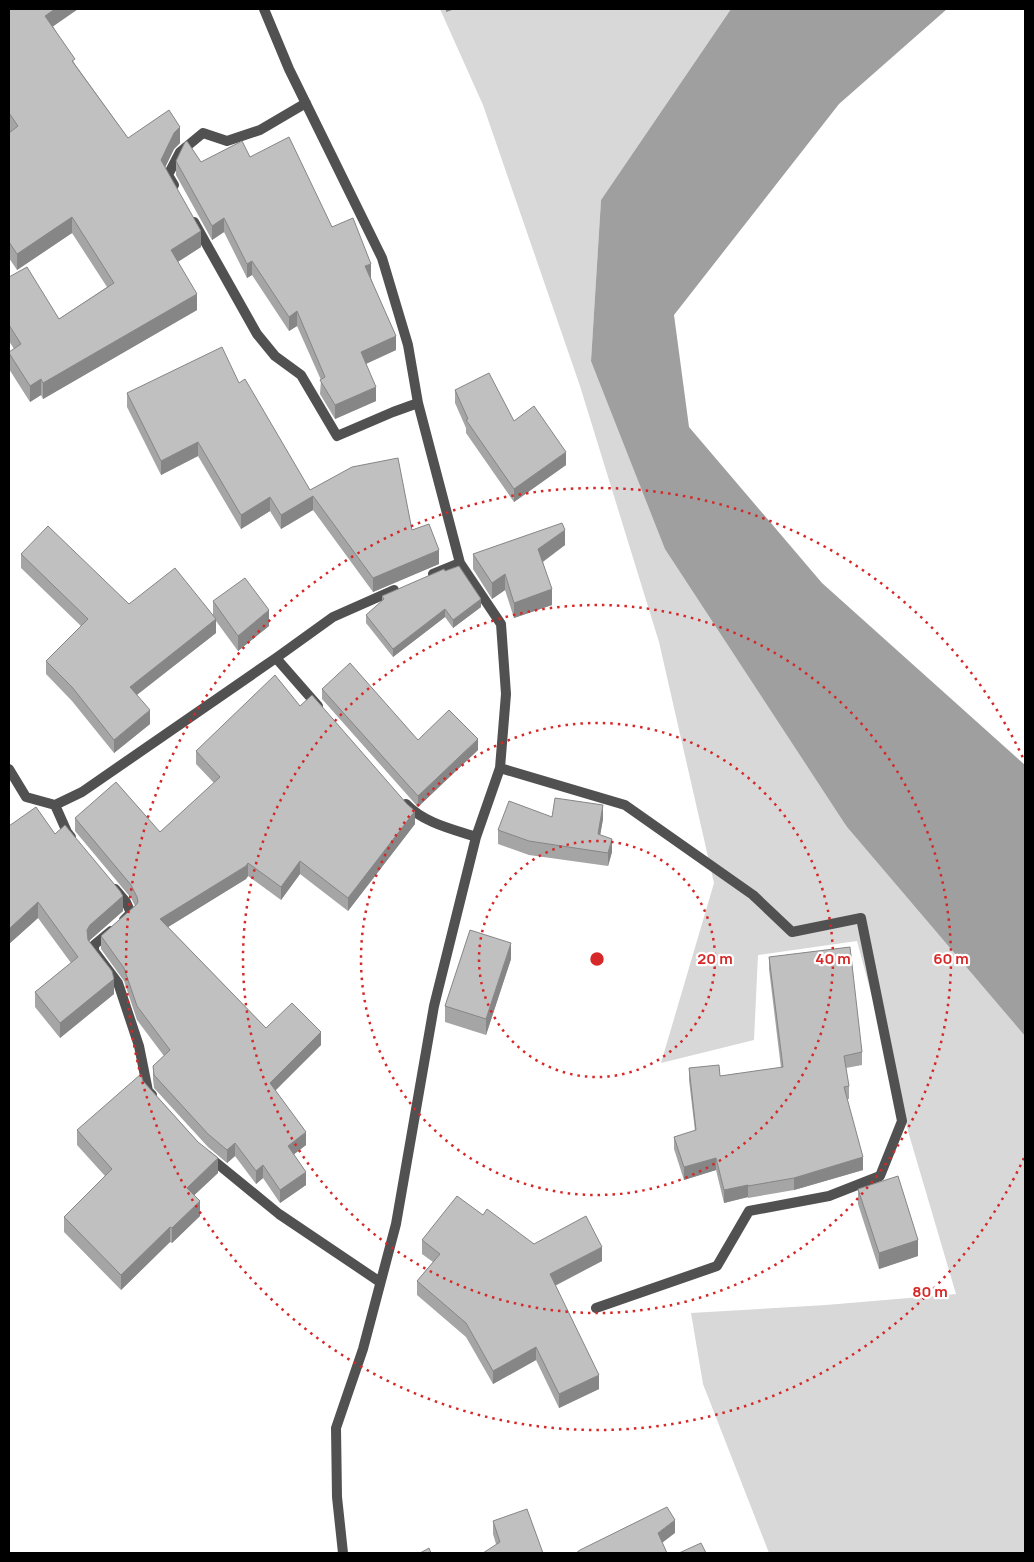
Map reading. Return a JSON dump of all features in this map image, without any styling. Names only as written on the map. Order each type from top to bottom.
[{"type":"street","points":[[264,9],[289,70],[382,258],[408,344],[418,403],[460,563],[501,624],[506,694],[500,768],[476,837],[434,1006],[396,1224],[363,1348],[336,1428],[336,1497],[343,1553]]},
{"type":"street","points":[[177,192],[168,175],[180,152],[203,133],[227,141],[260,130],[306,102]]},
{"type":"street","points":[[191,217],[257,334],[275,356],[301,375],[337,436],[418,403]]},
{"type":"street","points":[[424,578],[460,563]]},
{"type":"street","points":[[9,768],[26,797],[55,805],[82,792],[276,658],[333,616],[405,586]]},
{"type":"street","points":[[276,658],[322,710]]},
{"type":"street","points":[[500,768],[625,805],[753,895],[792,932],[861,918],[902,1121],[880,1176],[828,1196],[749,1210],[717,1266],[596,1308]]},
{"type":"street","points":[[401,798],[414,813],[476,837]]},
{"type":"street","points":[[55,805],[67,832],[79,846]]},
{"type":"street","points":[[108,881],[126,902],[131,913],[94,945],[94,951],[118,983],[139,1046],[148,1091],[160,1104]]},
{"type":"street","points":[[203,1152],[279,1214],[380,1282]]},
{"type":"shaded area","points":[[440,9],[731,9],[601,200],[591,361],[847,827],[1025,1036],[1025,1553],[769,1553],[703,1384],[691,1313],[826,1305],[956,1294],[910,1138],[857,941],[758,955],[754,1040],[661,1063],[714,883],[659,642],[580,386],[483,105]]},
{"type":"shaded area","points":[[731,9],[947,9],[839,104],[674,315],[689,427],[822,583],[1025,765],[1025,1036],[847,827],[665,549],[591,361],[601,200]]},
{"type":"building","points":[[9,9],[55,9],[45,16],[75,59],[72,61],[128,138],[169,110],[180,127],[174,133],[161,160],[201,231],[171,250],[197,294],[43,383],[41,379],[30,386],[9,353],[21,344],[9,325],[9,277],[27,267],[59,319],[114,283],[72,217],[17,254],[9,242],[9,133],[18,126],[9,113]]},
{"type":"building","points":[[289,137],[332,227],[353,218],[371,264],[365,266],[396,336],[361,352],[376,387],[335,405],[320,380],[325,377],[297,311],[289,317],[252,261],[247,264],[224,218],[212,226],[176,161],[187,141],[201,162],[242,141],[250,157]]},
{"type":"building","points":[[222,347],[239,383],[245,379],[310,490],[352,467],[398,458],[412,530],[429,524],[439,550],[373,578],[313,496],[281,515],[270,497],[241,515],[198,442],[161,461],[127,393]]},
{"type":"building","points":[[489,373],[514,421],[534,406],[566,452],[514,489],[466,420],[468,419],[455,390]]},
{"type":"building","points":[[562,523],[565,530],[538,549],[552,589],[514,603],[505,574],[492,583],[473,554]]},
{"type":"building","points":[[48,526],[129,604],[175,568],[216,619],[130,687],[150,710],[114,740],[72,687],[46,661],[88,619],[21,554]]},
{"type":"building","points":[[459,566],[481,599],[453,620],[445,609],[393,649],[366,615],[384,599],[382,596],[444,569],[445,571]]},
{"type":"building","points":[[245,578],[269,610],[238,636],[213,601]]},
{"type":"building","points":[[350,663],[418,740],[449,710],[478,739],[418,796],[322,689]]},
{"type":"building","points":[[275,675],[300,706],[312,695],[415,811],[348,898],[300,861],[281,887],[248,863],[160,919],[266,1028],[292,1003],[321,1032],[270,1083],[306,1132],[288,1146],[306,1172],[280,1190],[263,1165],[256,1171],[235,1143],[227,1150],[208,1134],[154,1075],[153,1066],[170,1050],[137,1006],[124,968],[101,936],[136,905],[138,902],[137,897],[131,885],[75,818],[116,782],[160,832],[220,777],[196,751]]},
{"type":"building","points":[[555,798],[603,805],[598,834],[612,839],[608,853],[529,841],[498,830],[509,801],[552,817]]},
{"type":"building","points":[[36,807],[55,834],[65,825],[123,896],[90,925],[87,930],[88,940],[112,971],[114,979],[60,1023],[35,992],[78,957],[38,902],[9,929],[9,826]]},
{"type":"building","points":[[470,930],[511,943],[486,1019],[445,1006]]},
{"type":"building","points":[[850,947],[862,1052],[844,1056],[849,1086],[844,1087],[863,1157],[794,1178],[724,1190],[716,1158],[684,1167],[674,1137],[696,1130],[689,1068],[719,1065],[720,1076],[783,1067],[769,957]]},
{"type":"building","points":[[141,1074],[143,1081],[198,1142],[218,1158],[187,1188],[200,1201],[172,1228],[170,1227],[121,1275],[64,1217],[112,1169],[77,1130]]},
{"type":"building","points":[[898,1176],[918,1240],[879,1253],[858,1189]]},
{"type":"building","points":[[457,1196],[483,1215],[487,1209],[534,1244],[586,1216],[602,1247],[550,1274],[599,1375],[559,1394],[536,1347],[493,1371],[466,1323],[417,1281],[440,1254],[422,1240]]},
{"type":"building","points":[[667,1507],[675,1520],[658,1533],[667,1553],[576,1553],[580,1550]]},
{"type":"building","points":[[527,1509],[543,1553],[483,1553],[500,1542],[493,1521]]},
{"type":"building","points":[[701,1543],[706,1553],[679,1553]]},
{"type":"building","points":[[429,1548],[431,1553],[420,1553]]}]
